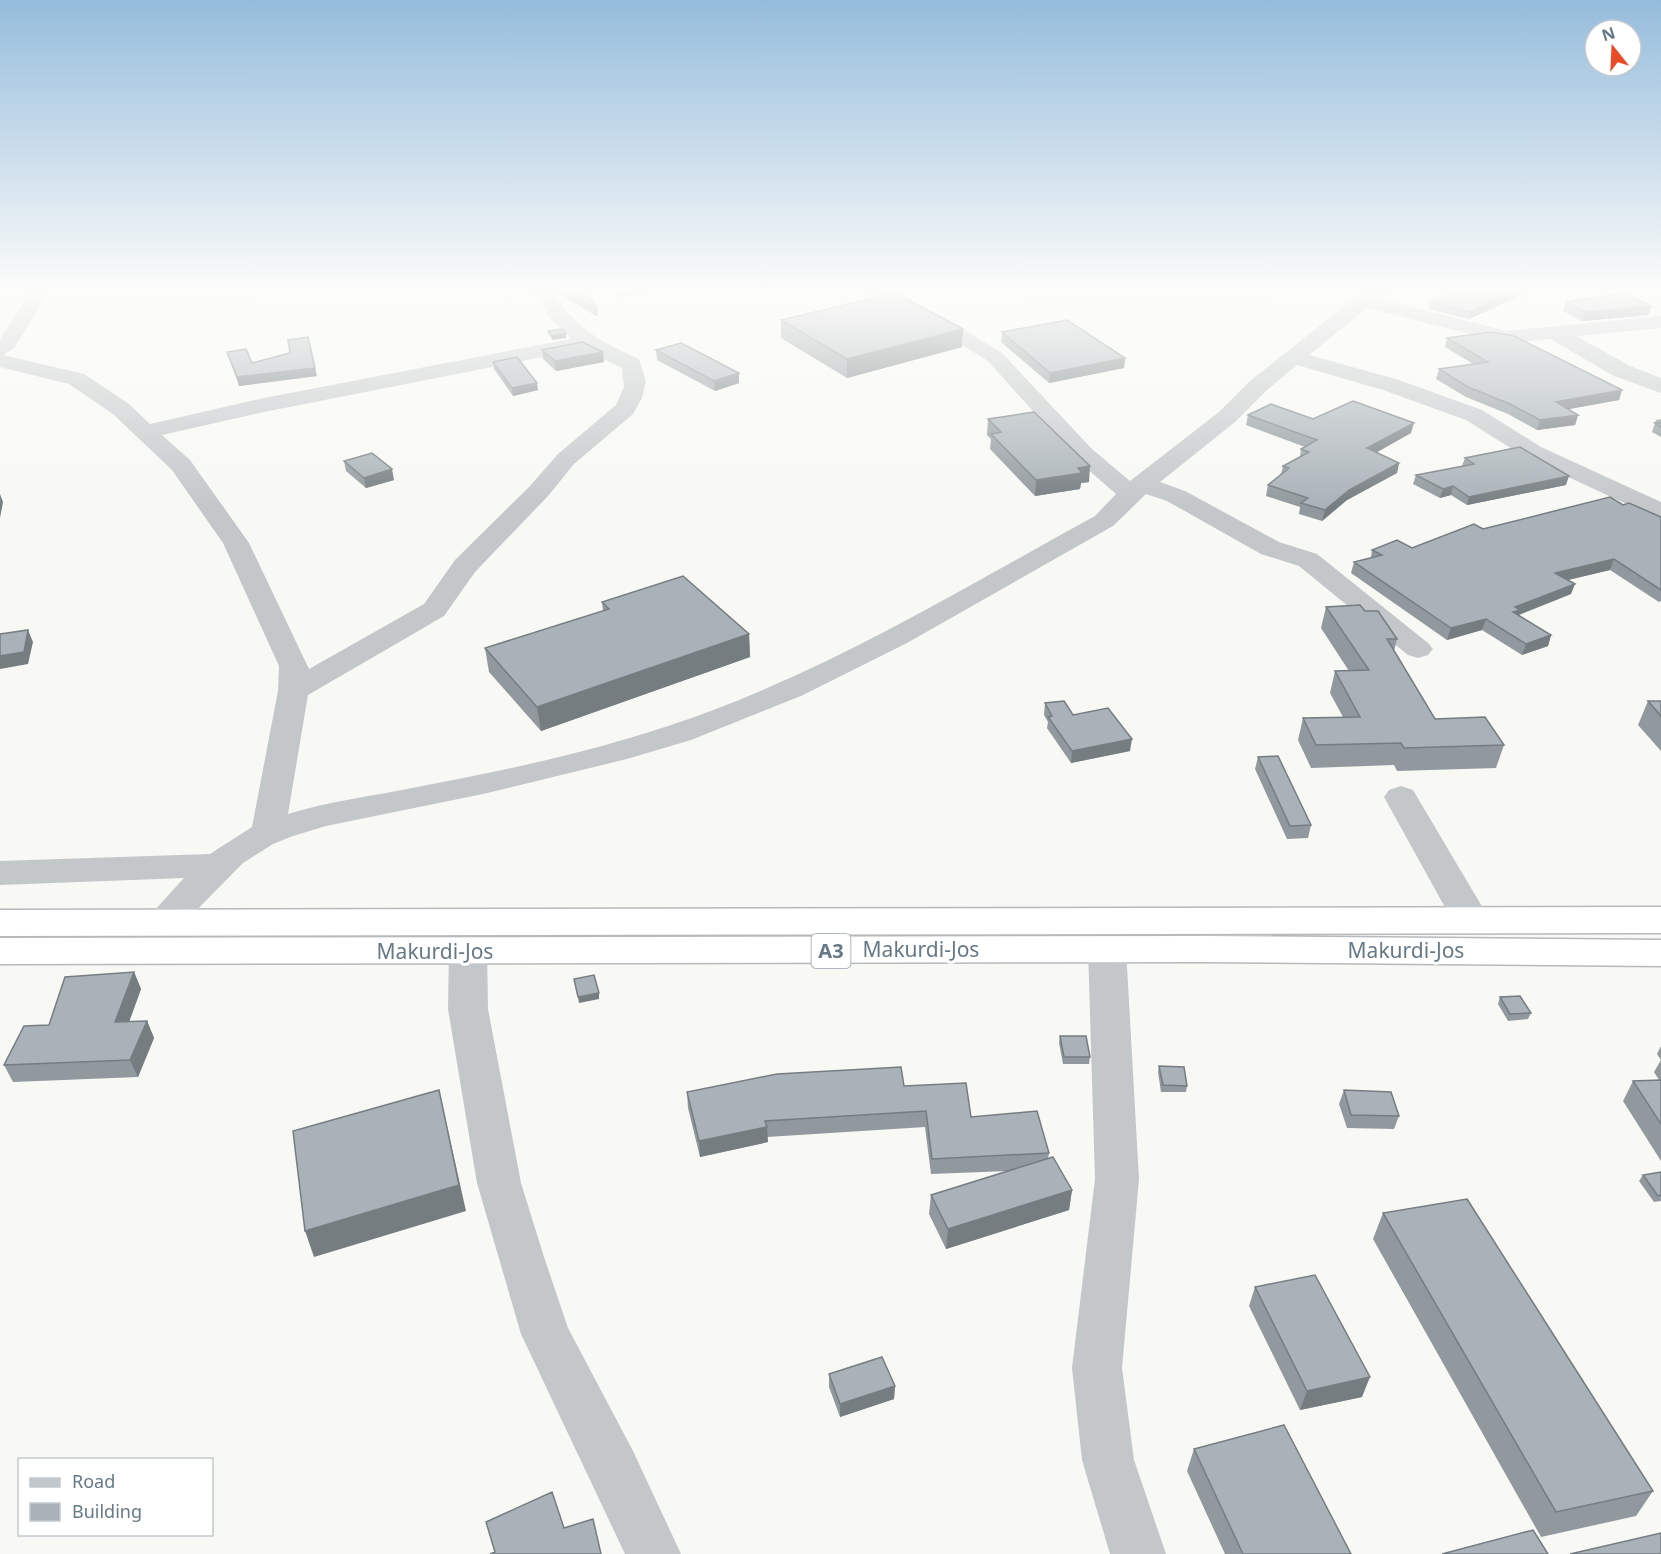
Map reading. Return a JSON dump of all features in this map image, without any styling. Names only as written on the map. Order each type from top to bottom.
[{"type":"highway","name":"Makurdi-Jos","points":[[0,923],[1661,920]]},
{"type":"highway","name":"Makurdi-Jos","points":[[0,951],[1107,950],[1661,953]]},
{"type":"street","points":[[11,364],[76,379],[121,409],[181,465],[236,543],[294,666],[292,691],[268,832]]},
{"type":"street","points":[[145,432],[264,405],[476,364]]},
{"type":"street","points":[[292,691],[434,610],[465,566],[539,491],[566,459],[625,409],[635,387],[635,370],[629,364]]},
{"type":"street","points":[[1001,364],[1084,454],[1136,489],[1176,496],[1270,548],[1308,560],[1418,649]]},
{"type":"street","points":[[163,922],[219,865],[268,832],[330,815],[587,758],[680,733],[763,702],[851,663],[1104,521],[1136,489],[1227,417],[1259,385],[1285,364]]},
{"type":"street","points":[[1316,364],[1391,385],[1474,415],[1533,452],[1661,512]]},
{"type":"street","points":[[1609,364],[1661,386]]},
{"type":"street","points":[[1401,796],[1471,920]]},
{"type":"street","points":[[0,873],[219,865]]},
{"type":"street","points":[[1107,950],[1117,1179],[1097,1368],[1108,1460],[1138,1554]]},
{"type":"street","points":[[468,952],[470,1020],[499,1183],[521,1257],[545,1334],[614,1469],[653,1554]]},
{"type":"building","points":[[232,364],[314,364],[315,368],[237,377]]},
{"type":"building","points":[[494,364],[522,364],[537,383],[512,388]]},
{"type":"building","points":[[681,364],[721,364],[739,373],[714,381]]},
{"type":"building","points":[[1039,364],[1097,364],[1050,373]]},
{"type":"building","points":[[1477,364],[1569,364],[1622,390],[1556,402],[1578,415],[1540,420],[1510,404],[1468,387],[1439,369]]},
{"type":"building","points":[[1353,401],[1414,423],[1367,448],[1399,463],[1349,490],[1325,510],[1301,503],[1308,498],[1268,485],[1289,468],[1283,466],[1309,452],[1301,449],[1317,440],[1248,415],[1271,404],[1313,419]]},
{"type":"building","points":[[1034,412],[1090,466],[1078,468],[1082,473],[1036,480],[991,434],[1001,432],[988,419]]},
{"type":"building","points":[[1520,447],[1569,476],[1469,497],[1453,486],[1443,489],[1416,475],[1474,464],[1465,458]]},
{"type":"building","points":[[372,453],[392,469],[364,478],[344,461]]},
{"type":"building","points":[[1610,497],[1623,505],[1629,503],[1661,517],[1661,590],[1614,559],[1555,573],[1575,584],[1515,607],[1520,610],[1513,612],[1551,635],[1526,644],[1486,619],[1451,628],[1354,562],[1382,555],[1372,550],[1397,540],[1412,548],[1474,524],[1483,529]]},
{"type":"building","points":[[683,576],[749,634],[537,707],[485,648],[609,609],[602,602]]},
{"type":"building","points":[[1360,605],[1365,611],[1378,611],[1397,639],[1387,639],[1435,719],[1485,717],[1504,745],[1404,748],[1401,743],[1316,745],[1303,718],[1360,717],[1335,671],[1369,670],[1326,607]]},
{"type":"building","points":[[28,630],[24,652],[0,656],[0,634]]},
{"type":"building","points":[[1064,701],[1073,715],[1108,708],[1132,739],[1072,751],[1048,717],[1052,716],[1045,703]]},
{"type":"building","points":[[1648,701],[1661,701],[1661,716]]},
{"type":"building","points":[[1278,756],[1311,825],[1290,826],[1258,757]]},
{"type":"building","points":[[134,972],[115,1022],[147,1021],[130,1060],[4,1065],[24,1026],[49,1025],[65,977]]},
{"type":"building","points":[[594,975],[599,993],[578,997],[574,979]]},
{"type":"building","points":[[1520,996],[1531,1013],[1510,1014],[1500,997]]},
{"type":"building","points":[[1060,1036],[1086,1036],[1090,1057],[1064,1057]]},
{"type":"building","points":[[1159,1066],[1184,1067],[1187,1086],[1163,1085]]},
{"type":"building","points":[[901,1067],[904,1086],[966,1083],[971,1117],[1037,1111],[1049,1153],[932,1159],[926,1111],[765,1121],[767,1127],[699,1141],[687,1092],[777,1074]]},
{"type":"building","points":[[1661,1080],[1661,1124],[1633,1081]]},
{"type":"building","points":[[439,1090],[459,1185],[305,1231],[293,1131]]},
{"type":"building","points":[[1344,1090],[1391,1092],[1399,1116],[1351,1115]]},
{"type":"building","points":[[1053,1157],[1072,1190],[948,1229],[931,1195]]},
{"type":"building","points":[[1661,1172],[1661,1195],[1658,1196],[1643,1175]]},
{"type":"building","points":[[1467,1199],[1653,1491],[1556,1512],[1383,1213]]},
{"type":"building","points":[[1315,1275],[1370,1377],[1307,1391],[1255,1287]]},
{"type":"building","points":[[882,1357],[895,1386],[840,1404],[829,1374]]},
{"type":"building","points":[[1284,1425],[1351,1554],[1243,1554],[1194,1449]]},
{"type":"building","points":[[552,1492],[564,1528],[593,1519],[601,1554],[490,1554],[495,1552],[486,1522]]},
{"type":"building","points":[[1533,1530],[1548,1554],[1442,1554]]},
{"type":"building","points":[[1661,1533],[1661,1554],[1570,1554]]}]
